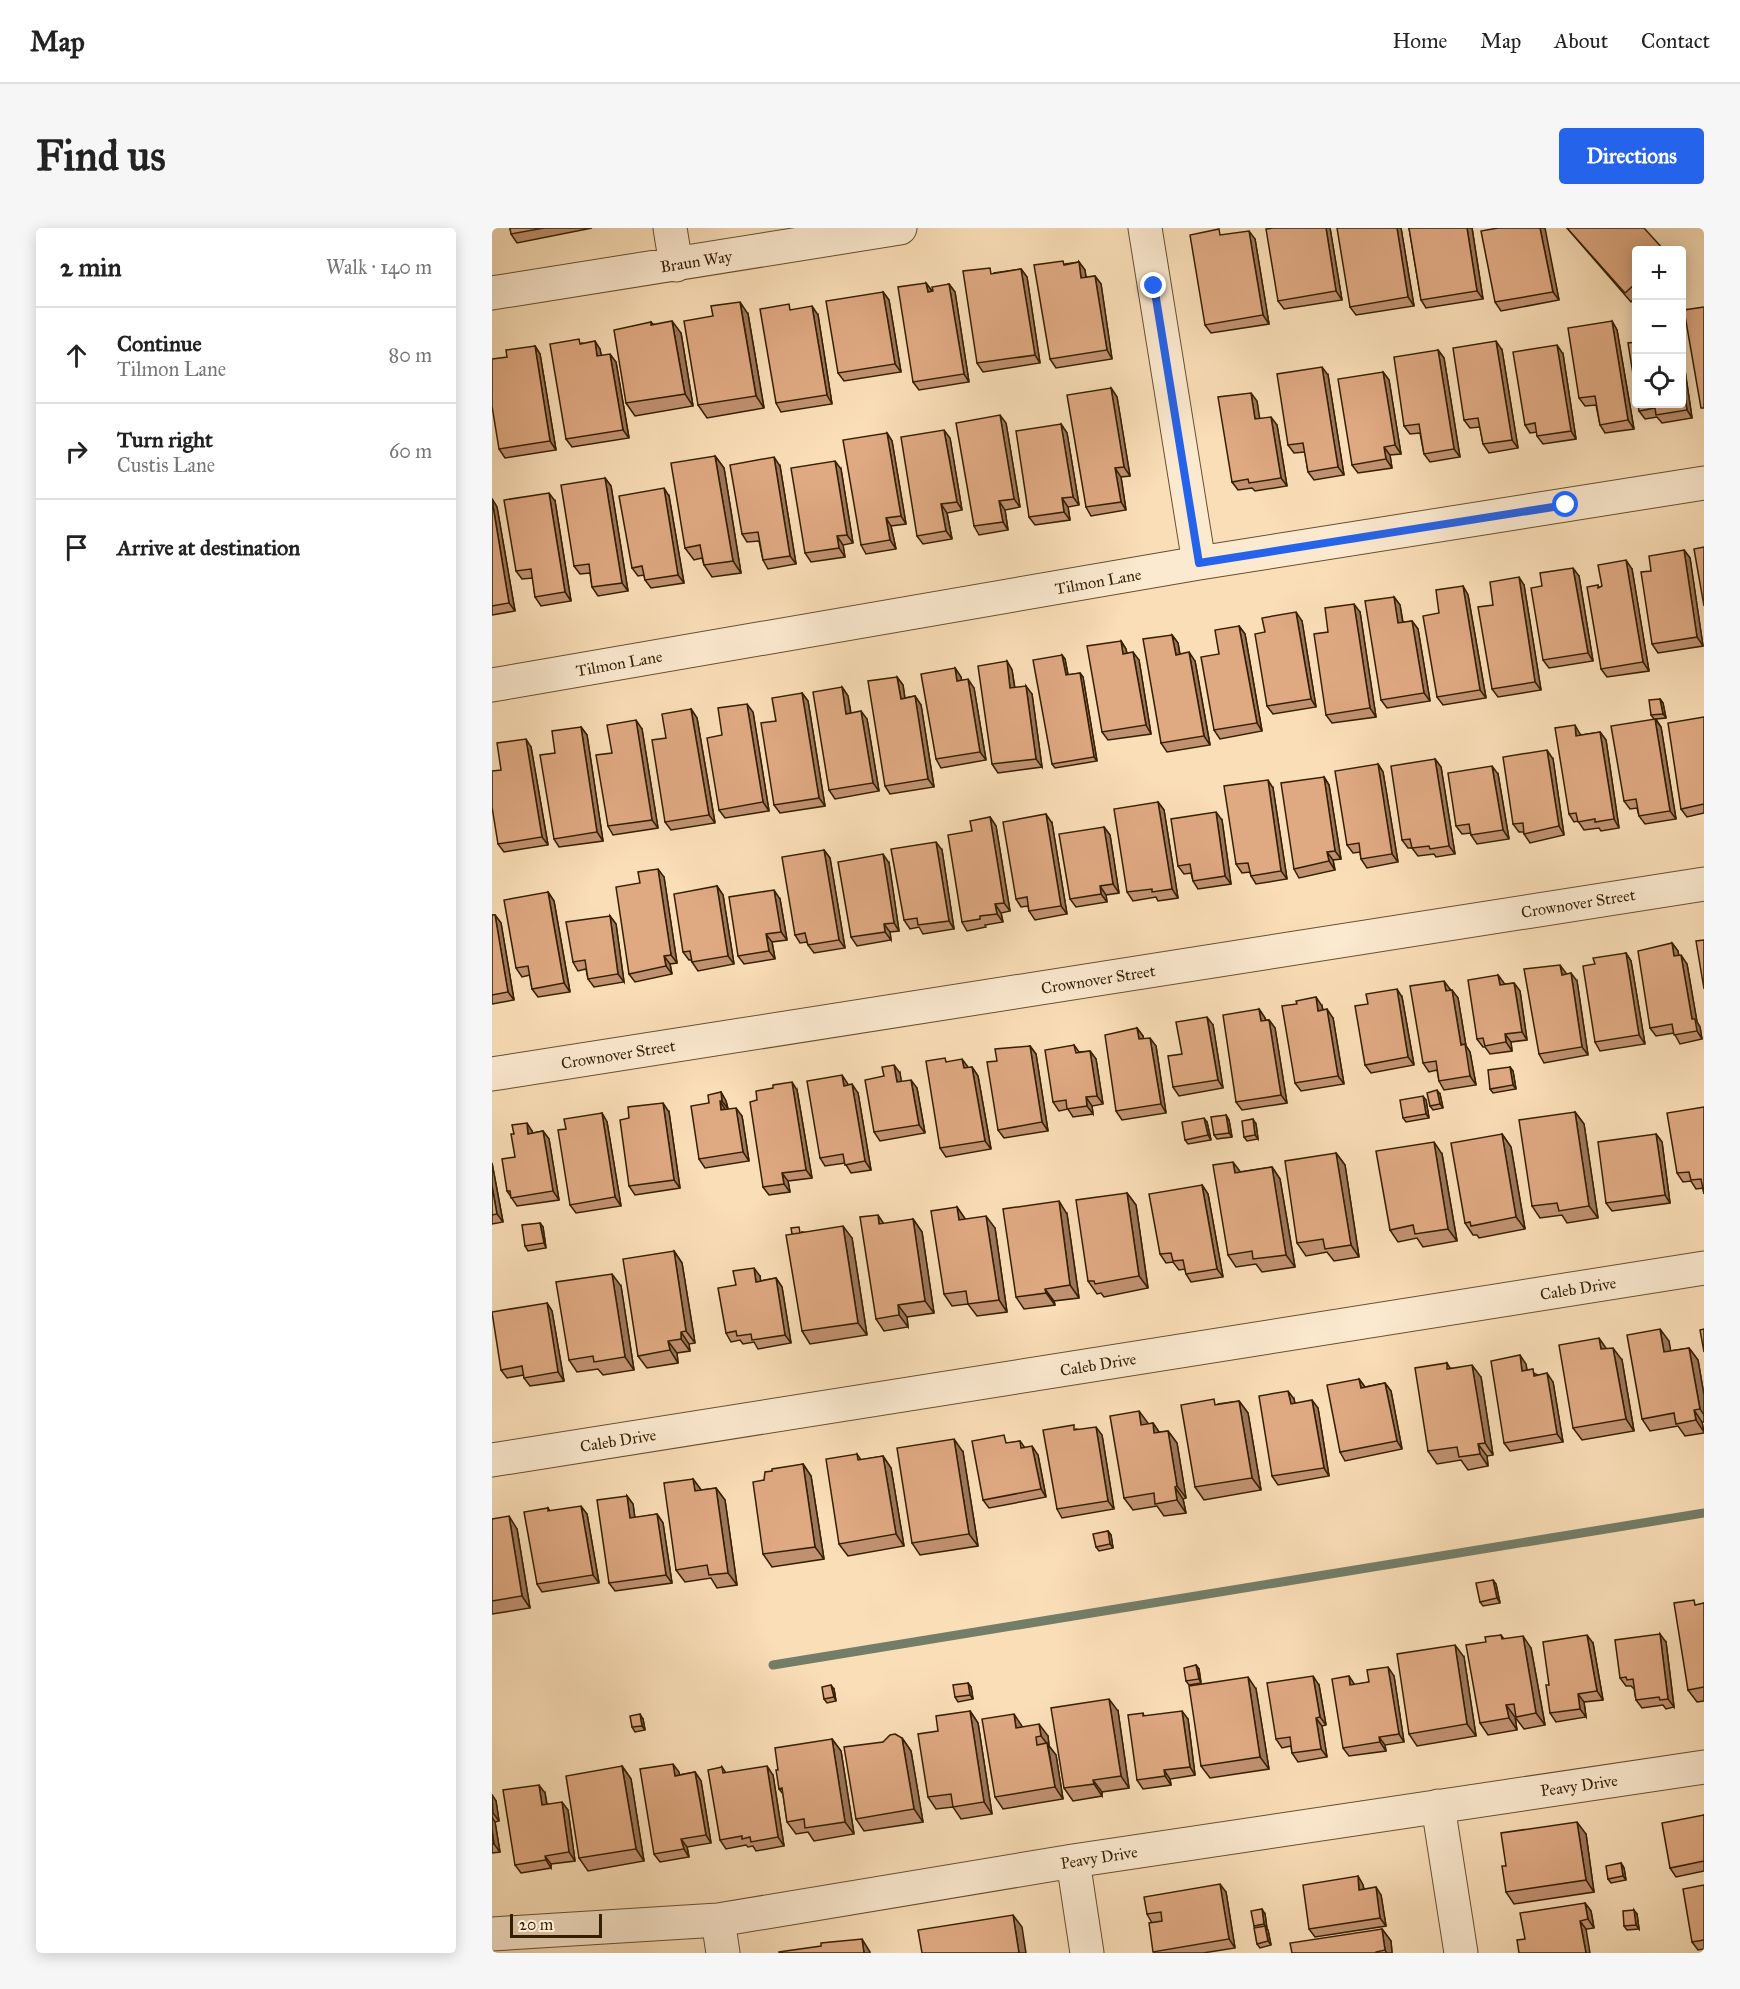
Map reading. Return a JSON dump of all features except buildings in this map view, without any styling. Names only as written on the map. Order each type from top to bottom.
[{"type":"street","points":[[670,228],[676,265]]},
{"type":"street","name":"Braun Way","points":[[492,293],[900,228]]},
{"type":"street","points":[[1145,228],[1199,563]]},
{"type":"street","name":"Tilmon Lane","points":[[492,685],[1199,563],[1704,483]]},
{"type":"street","name":"Crownover Street","points":[[492,1074],[1704,884]]},
{"type":"street","name":"Caleb Drive","points":[[492,1460],[1704,1268]]},
{"type":"street","name":"Peavy Drive","points":[[512,1940],[718,1920],[1073,1861],[1704,1767]]},
{"type":"street","points":[[1438,1806],[1461,1953]]},
{"type":"street","points":[[1073,1861],[1087,1953]]},
{"type":"street","points":[[718,1920],[723,1953]]},
{"type":"waterway","points":[[773,1665],[1704,1513]]},
{"type":"route","points":[[1154,286],[1199,563],[1566,505]]}]
